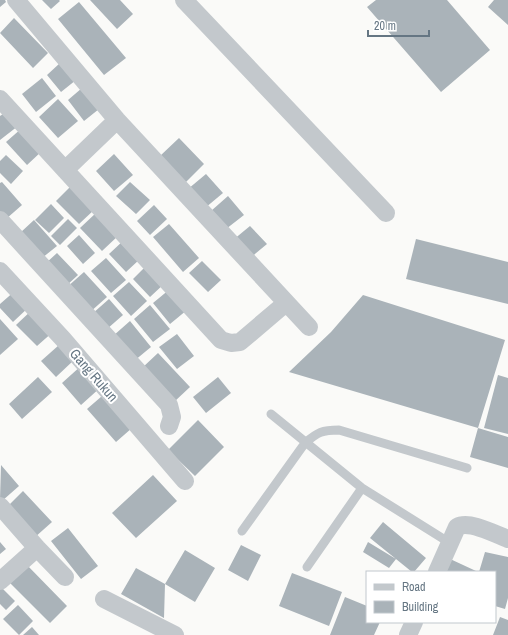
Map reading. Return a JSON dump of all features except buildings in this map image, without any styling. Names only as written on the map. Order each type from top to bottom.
[{"type":"street","points":[[16,0],[117,120],[308,327]]},
{"type":"street","points":[[184,0],[386,213]]},
{"type":"street","points":[[0,99],[221,340],[231,343],[240,342],[286,303]]},
{"type":"street","points":[[65,170],[117,120]]},
{"type":"street","points":[[0,220],[169,405],[172,417],[169,426]]},
{"type":"street","name":"Gang Rukun","points":[[0,271],[63,339],[185,481]]},
{"type":"street","points":[[0,506],[65,577]]},
{"type":"street","points":[[436,571],[457,526],[462,524],[471,525],[508,539]]},
{"type":"street","points":[[0,581],[37,548]]},
{"type":"street","points":[[104,599],[174,635]]},
{"type":"street","points":[[408,635],[414,623]]},
{"type":"lane","points":[[272,414],[305,443],[362,488],[450,543]]},
{"type":"lane","points":[[242,531],[305,443],[316,433],[326,430],[339,430],[467,468]]},
{"type":"lane","points":[[307,567],[362,488]]}]
